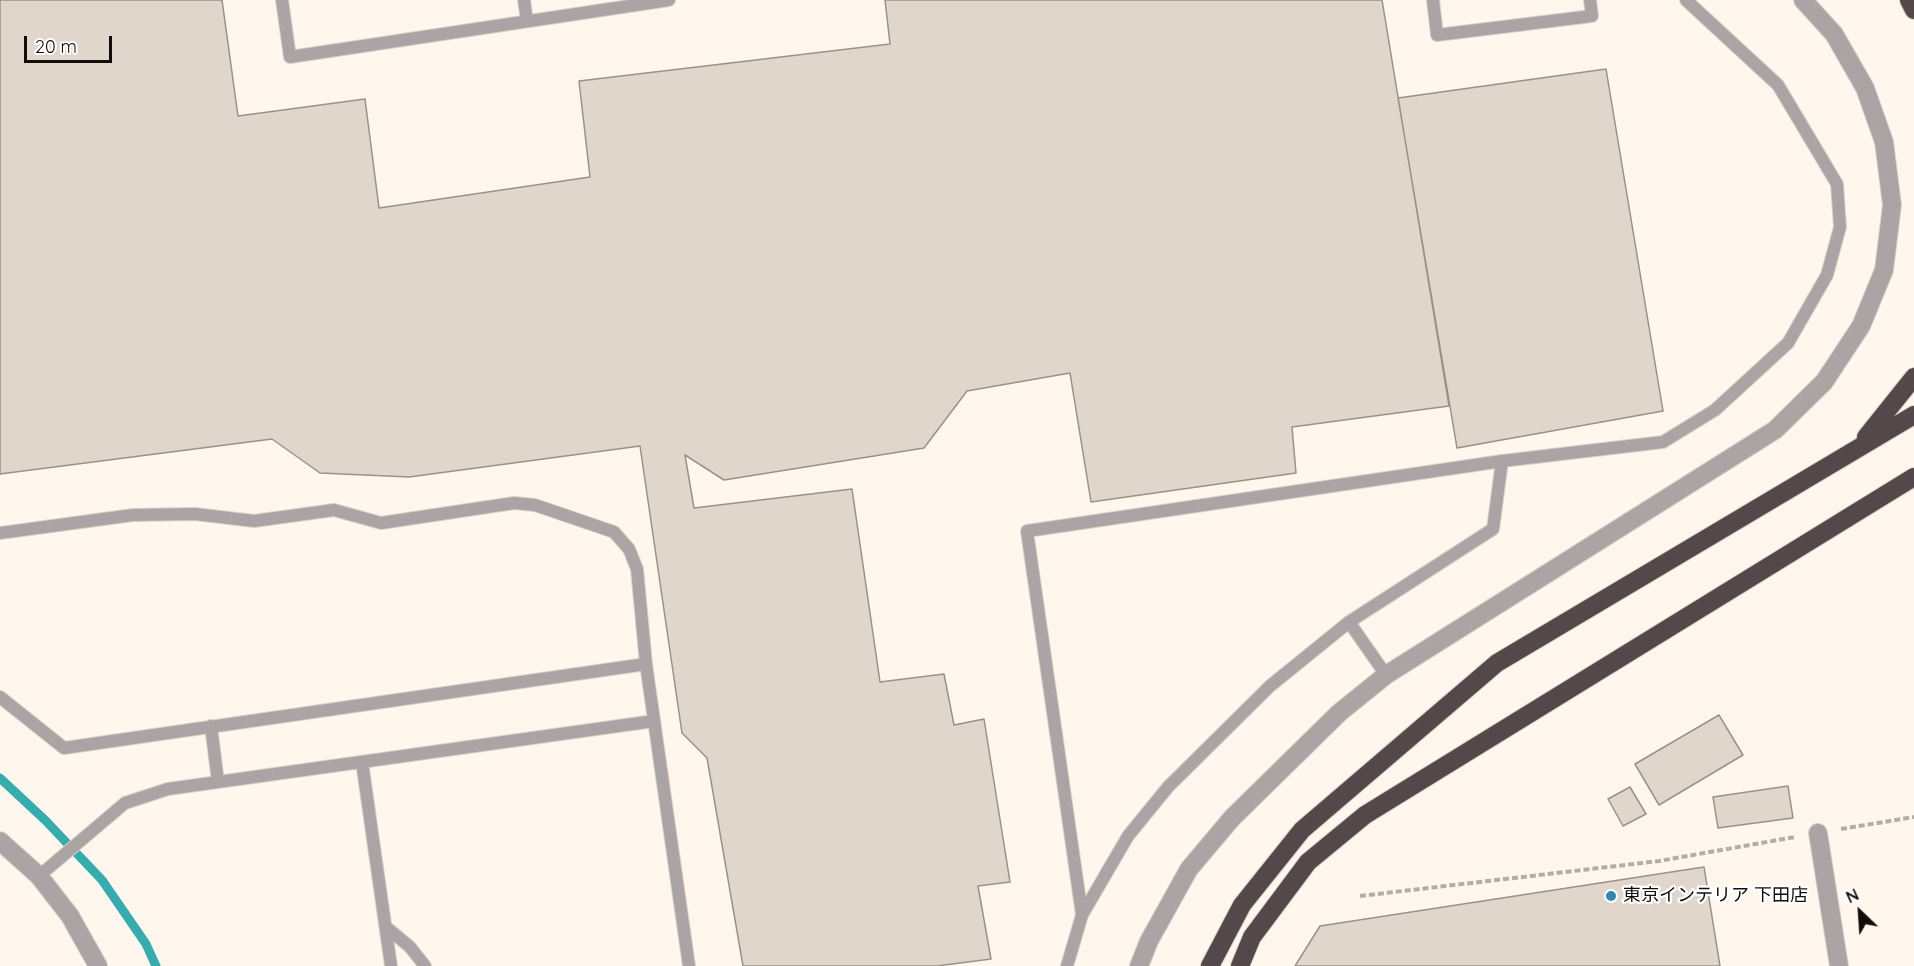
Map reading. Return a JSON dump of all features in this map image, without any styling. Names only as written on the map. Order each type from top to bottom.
[{"type":"highway","points":[[1909,0],[1914,10]]},
{"type":"highway","points":[[1860,446],[1914,377]]},
{"type":"highway","points":[[1210,966],[1242,905],[1302,830],[1497,663],[1914,415]]},
{"type":"highway","points":[[1240,966],[1252,937],[1308,862],[1365,815],[1914,477]]},
{"type":"highway","points":[[1875,501],[1914,491]]},
{"type":"street","points":[[1139,966],[1149,941],[1189,869],[1232,818],[1339,713],[1386,675],[1775,430],[1824,382],[1861,326],[1884,270],[1892,205],[1884,142],[1865,88],[1834,34],[1803,0]]},
{"type":"street","points":[[1818,833],[1839,966]]},
{"type":"street","points":[[0,841],[39,876],[70,916],[98,966]]},
{"type":"lane","points":[[282,0],[290,57],[669,0]]},
{"type":"lane","points":[[524,0],[527,21]]},
{"type":"lane","points":[[1433,0],[1437,35],[1592,16],[1590,0]]},
{"type":"lane","points":[[1082,915],[1027,531],[1502,461],[1664,442],[1715,410],[1788,343],[1827,275],[1840,227],[1837,184],[1778,85],[1686,0]]},
{"type":"lane","points":[[1067,966],[1082,915],[1128,836],[1168,787],[1270,686],[1348,622],[1493,529],[1502,461]]},
{"type":"lane","points":[[0,533],[133,515],[195,514],[254,521],[333,510],[381,523],[514,503],[535,505],[615,532],[629,549],[637,569],[646,664],[689,966]]},
{"type":"lane","points":[[1348,622],[1386,675]]},
{"type":"lane","points":[[0,697],[64,748],[646,664]]},
{"type":"lane","points":[[39,876],[125,803],[168,789],[654,721]]},
{"type":"lane","points":[[212,726],[218,782]]},
{"type":"lane","points":[[362,762],[392,966]]},
{"type":"lane","points":[[386,927],[410,948],[425,966]]},
{"type":"path","points":[[1360,896],[1659,861],[1914,818]]},
{"type":"building","points":[[0,0],[222,0],[238,116],[365,99],[379,208],[590,177],[579,81],[890,44],[885,0],[1382,0],[1449,406],[1292,427],[1296,473],[1091,502],[1070,373],[967,391],[924,448],[724,480],[685,455],[694,508],[852,489],[880,682],[944,674],[954,725],[984,719],[1010,882],[978,886],[991,959],[937,966],[743,966],[707,758],[682,733],[640,446],[409,477],[320,473],[272,439],[0,474]]},
{"type":"building","points":[[1606,69],[1663,411],[1457,448],[1398,98]]},
{"type":"building","points":[[1719,715],[1743,755],[1659,805],[1635,764]]},
{"type":"building","points":[[1788,786],[1793,818],[1718,828],[1713,797]]},
{"type":"building","points":[[1630,787],[1646,814],[1623,826],[1608,799]]},
{"type":"building","name":"東京インテリア 下田店","points":[[1704,867],[1720,966],[1295,966],[1320,926]]},
{"type":"waterway","points":[[0,778],[45,820],[102,880],[146,944],[156,966]]},
{"type":"place","name":"東京インテリア 下田店","points":[[1611,896]]}]
